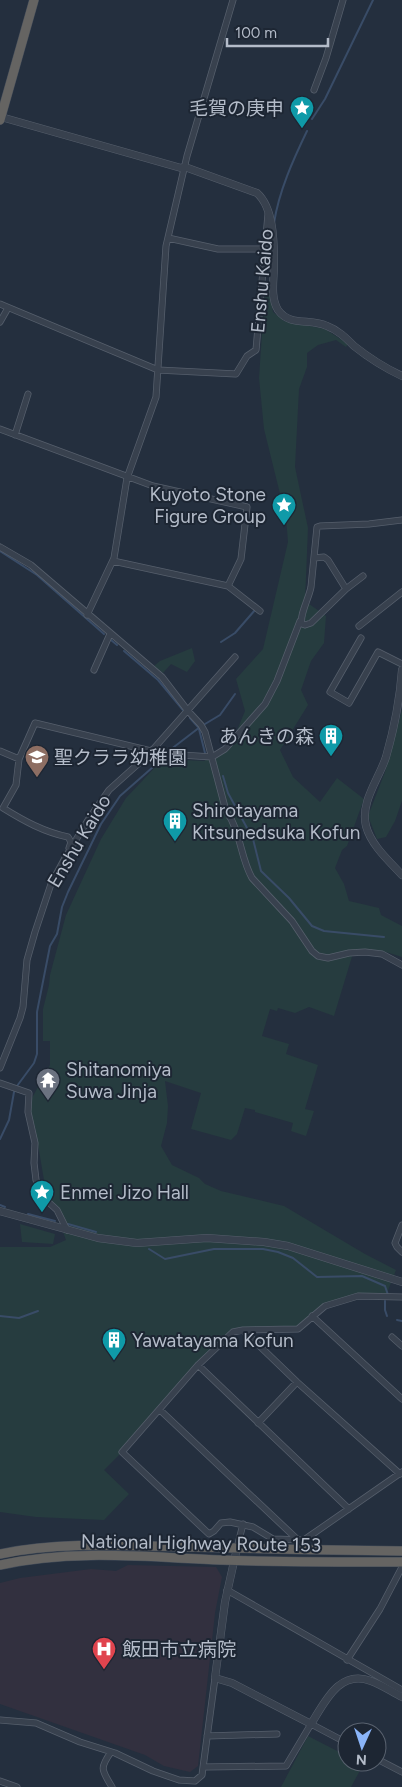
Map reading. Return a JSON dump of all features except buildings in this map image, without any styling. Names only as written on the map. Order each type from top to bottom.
[{"type":"highway","points":[[1,118],[34,0]]},
{"type":"highway","name":"National Highway Route 153","points":[[0,1554],[28,1549],[79,1546],[402,1551]]},
{"type":"highway","name":"National Highway Route 153","points":[[0,1565],[26,1560],[68,1556],[402,1562]]},
{"type":"street","points":[[87,615],[113,561],[127,478],[156,397],[168,238],[209,78],[233,0]]},
{"type":"street","points":[[314,90],[326,58],[343,0]]},
{"type":"street","points":[[1,118],[182,168],[185,167],[257,193],[263,200],[268,212],[273,248],[274,296],[277,308],[286,319],[327,326],[349,339],[352,344],[382,367],[402,376]]},
{"type":"street","name":"Enshu Kaido","points":[[158,370],[236,374],[247,356],[256,350],[268,212]]},
{"type":"street","points":[[168,238],[218,249],[266,249]]},
{"type":"street","points":[[0,304],[158,370]]},
{"type":"street","points":[[0,322],[8,308]]},
{"type":"street","points":[[15,435],[28,394]]},
{"type":"street","points":[[0,429],[127,478],[153,486],[247,507],[240,560],[228,586]]},
{"type":"street","points":[[88,820],[84,821],[77,833],[68,836],[55,834],[26,823],[3,808],[16,785],[19,760],[35,723],[166,754],[212,757],[225,749],[265,704],[277,682],[309,597],[317,527],[402,520]]},
{"type":"street","points":[[0,547],[31,566],[162,678],[202,725],[226,811],[234,821],[248,870],[252,878],[292,921],[312,951],[318,956],[328,958],[349,953],[382,954],[402,964]]},
{"type":"street","points":[[314,558],[324,557],[328,560],[346,589]]},
{"type":"street","points":[[113,561],[228,586],[260,611]]},
{"type":"street","points":[[300,621],[305,625],[311,623],[346,589],[363,576]]},
{"type":"street","points":[[359,626],[402,592]]},
{"type":"street","points":[[94,670],[110,634]]},
{"type":"street","points":[[361,638],[330,692],[349,704],[378,652],[402,664]]},
{"type":"street","name":"Enshu Kaido","points":[[0,1068],[23,1007],[27,960],[35,932],[51,884],[65,858],[109,790],[152,750],[236,657]]},
{"type":"street","points":[[402,670],[401,686],[386,757],[365,812],[366,827],[370,836],[402,875]]},
{"type":"street","points":[[0,751],[19,760]]},
{"type":"street","points":[[65,858],[71,842],[68,836]]},
{"type":"street","points":[[0,1083],[29,1093],[28,1112],[35,1143],[34,1163],[36,1180],[46,1200],[57,1210],[67,1230]]},
{"type":"street","points":[[0,1212],[98,1238],[137,1243],[207,1238],[264,1242],[288,1246],[402,1282]]},
{"type":"street","points":[[402,1225],[396,1243],[402,1252]]},
{"type":"street","points":[[244,1330],[297,1382],[401,1473],[304,1540],[273,1539],[253,1527],[230,1522],[221,1523],[209,1534],[122,1452],[198,1365],[233,1332],[244,1330],[298,1329],[325,1306],[358,1296],[402,1297]]},
{"type":"street","points":[[312,1316],[402,1399]]},
{"type":"street","points":[[392,1336],[402,1346]]},
{"type":"street","points":[[198,1365],[349,1509]]},
{"type":"street","points":[[258,1423],[297,1382]]},
{"type":"street","points":[[160,1410],[298,1540]]},
{"type":"street","points":[[0,1720],[36,1723],[80,1742],[111,1752],[153,1771],[179,1780],[195,1781],[202,1775],[204,1767],[228,1590],[243,1524]]},
{"type":"street","points":[[348,1660],[380,1609],[402,1567]]},
{"type":"street","points":[[228,1590],[402,1690]]},
{"type":"street","points":[[215,1678],[232,1683],[337,1738]]},
{"type":"street","points":[[204,1767],[286,1766],[336,1687],[349,1679],[357,1678],[370,1681],[402,1697]]},
{"type":"street","points":[[207,1736],[277,1734]]},
{"type":"street","points":[[111,1752],[103,1763],[102,1770],[112,1787]]},
{"type":"street","points":[[387,1764],[402,1772]]},
{"type":"street","points":[[0,1780],[17,1787]]},
{"type":"shaded area","name":"飯田市立病院","points":[[128,1565],[216,1567],[222,1577],[215,1613],[198,1766],[190,1772],[164,1766],[145,1755],[0,1704],[0,1583],[20,1578],[91,1569],[116,1571]]},
{"type":"green space","points":[[265,289],[270,292],[273,312],[284,321],[325,329],[348,344],[346,347],[336,340],[318,345],[307,353],[307,367],[299,389],[295,467],[308,528],[305,601],[326,616],[324,643],[311,661],[301,690],[308,705],[280,750],[293,777],[320,802],[337,778],[364,799],[347,846],[342,850],[335,868],[344,884],[349,901],[379,908],[381,915],[402,926],[402,957],[386,952],[354,950],[334,1016],[309,1007],[295,1013],[278,1008],[277,1011],[270,1009],[262,1036],[289,1044],[286,1054],[318,1065],[305,1109],[314,1111],[306,1136],[291,1131],[293,1123],[245,1108],[237,1134],[231,1140],[191,1129],[201,1093],[165,1081],[168,1106],[167,1123],[161,1146],[172,1165],[199,1178],[205,1184],[221,1191],[284,1206],[396,1270],[385,1298],[363,1295],[325,1306],[298,1329],[238,1330],[198,1365],[104,1470],[129,1494],[104,1520],[36,1517],[0,1512],[0,1247],[50,1247],[66,1240],[44,1180],[35,1127],[30,1112],[32,1098],[50,1065],[50,1041],[43,1041],[43,1009],[66,915],[101,839],[126,798],[163,759],[204,761],[233,740],[245,711],[236,679],[263,649],[288,542],[286,518],[264,429],[259,378]]},
{"type":"green space","points":[[192,648],[195,661],[187,672],[171,664],[163,673],[154,666],[160,661]]},
{"type":"green space","points":[[402,710],[402,801],[395,821],[386,837],[377,839],[368,816],[385,772]]},
{"type":"green space","points":[[20,1224],[55,1234],[53,1244],[22,1242]]},
{"type":"green space","points":[[308,1736],[337,1751],[337,1772],[359,1772],[351,1787],[281,1787]]},
{"type":"waterway","points":[[312,119],[325,99],[373,0]]},
{"type":"waterway","points":[[274,223],[283,187],[307,131]]},
{"type":"waterway","points":[[0,551],[37,575],[104,634]]},
{"type":"waterway","points":[[221,642],[235,633],[255,610]]},
{"type":"waterway","points":[[111,640],[117,645]]},
{"type":"waterway","points":[[124,651],[158,680],[183,710]]},
{"type":"waterway","points":[[205,724],[220,715],[235,694]]},
{"type":"waterway","points":[[190,718],[198,727]]},
{"type":"waterway","points":[[170,750],[200,727]]},
{"type":"waterway","points":[[199,729],[205,753]]},
{"type":"waterway","points":[[17,1086],[34,1063],[37,1054],[37,1012],[50,946],[57,934],[62,907],[68,892],[101,824],[120,796],[153,767],[161,756]]},
{"type":"waterway","points":[[223,776],[228,793],[253,839],[261,871],[289,898],[312,926],[324,931],[384,937]]},
{"type":"waterway","points":[[0,1139],[9,1120],[14,1092]]},
{"type":"waterway","points":[[0,1205],[5,1207]]},
{"type":"waterway","points":[[28,1214],[55,1221]]},
{"type":"waterway","points":[[68,1224],[96,1232]]},
{"type":"waterway","points":[[149,1249],[165,1259],[214,1249],[263,1249],[293,1258],[317,1277],[362,1276],[385,1286],[388,1295]]},
{"type":"waterway","points":[[385,1301],[387,1316]]},
{"type":"waterway","points":[[0,1316],[19,1318],[38,1311]]},
{"type":"waterway","points":[[397,1320],[402,1321]]},
{"type":"place","name":"毛賀の庚申","points":[[302,129]]},
{"type":"place","name":"Kuyoto Stone Figure Group","points":[[284,526]]},
{"type":"place","name":"あんきの森","points":[[331,757]]},
{"type":"place","name":"聖クララ幼稚園","points":[[37,778]]},
{"type":"place","name":"Shirotayama Kitsunedsuka Kofun","points":[[175,842]]},
{"type":"place","name":"Shitanomiya Suwa Jinja","points":[[48,1101]]},
{"type":"place","name":"Enmei Jizo Hall","points":[[42,1213]]},
{"type":"place","name":"Yawatayama Kofun","points":[[114,1361]]},
{"type":"place","name":"飯田市立病院","points":[[104,1670]]}]
